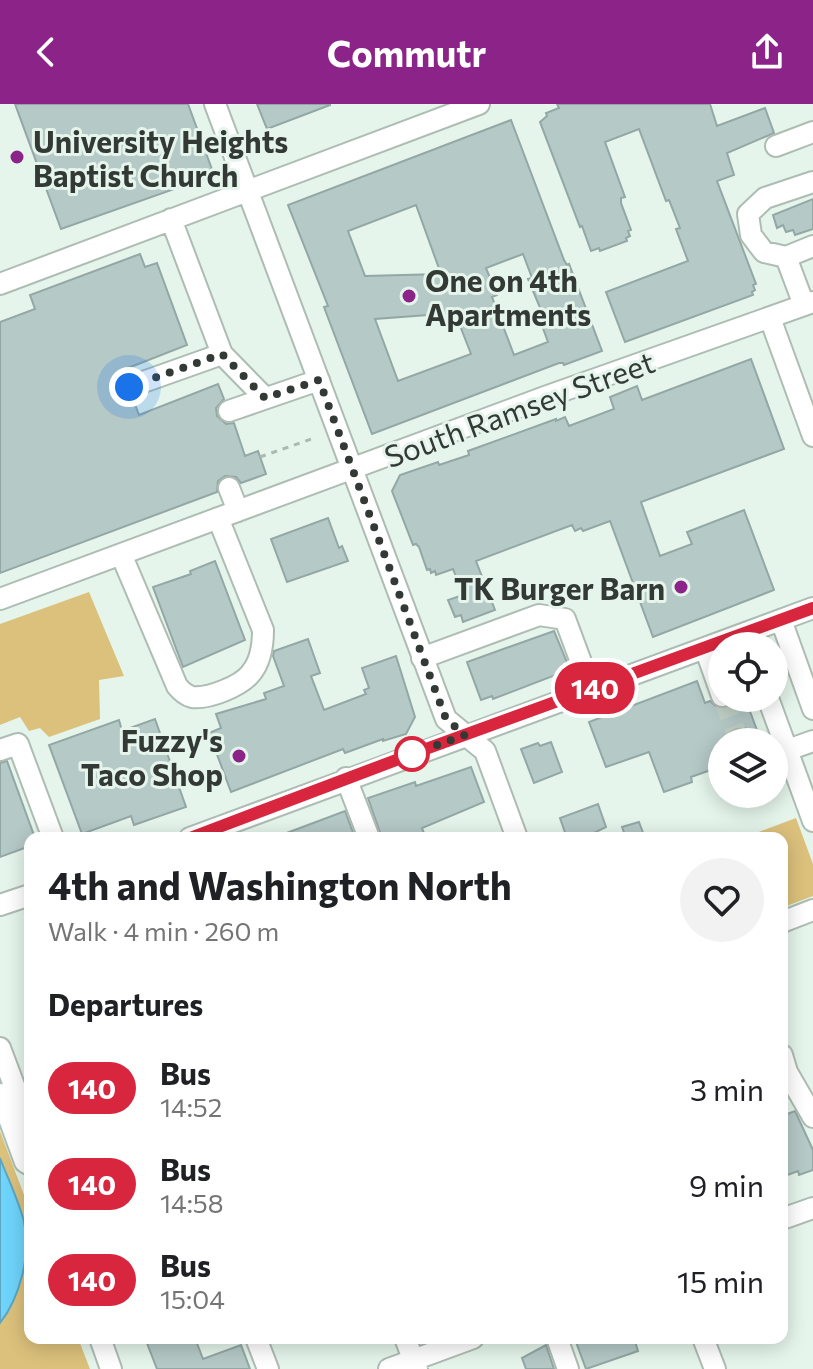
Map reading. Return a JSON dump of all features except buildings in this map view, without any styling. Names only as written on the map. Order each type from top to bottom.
[{"type":"street","points":[[215,104],[446,719],[485,751],[515,832]]},
{"type":"street","points":[[0,284],[479,104]]},
{"type":"street","points":[[776,146],[813,132]]},
{"type":"street","points":[[813,182],[765,198],[748,214],[751,235],[764,252],[786,257],[813,246]]},
{"type":"street","points":[[171,219],[222,354],[265,398]]},
{"type":"street","points":[[786,257],[809,303]]},
{"type":"street","name":"South Ramsey Street","points":[[0,599],[545,397],[809,303]]},
{"type":"street","points":[[770,318],[813,436]]},
{"type":"street","points":[[129,387],[222,354]]},
{"type":"street","points":[[229,411],[319,380]]},
{"type":"street","points":[[229,488],[238,511]]},
{"type":"street","points":[[121,554],[177,686],[193,697],[231,687],[249,676],[258,662],[263,630],[218,518]]},
{"type":"street","points":[[761,632],[781,620],[813,608]]},
{"type":"street","points":[[422,658],[539,615],[565,619],[591,689]]},
{"type":"street","points":[[781,620],[813,709]]},
{"type":"street","points":[[220,832],[346,778],[708,647]]},
{"type":"street","points":[[705,648],[708,656]]},
{"type":"street","points":[[788,750],[813,741]]},
{"type":"street","points":[[0,750],[18,744],[51,832]]},
{"type":"street","points":[[788,768],[813,821]]},
{"type":"street","points":[[346,778],[367,832]]},
{"type":"street","points":[[0,905],[24,897]]},
{"type":"street","points":[[788,920],[813,910]]},
{"type":"street","points":[[0,1048],[24,1112]]},
{"type":"street","points":[[788,1074],[813,1117]]},
{"type":"street","points":[[0,1094],[24,1159]]},
{"type":"street","points":[[788,1217],[813,1208]]},
{"type":"street","points":[[102,1344],[111,1369]]},
{"type":"street","points":[[258,1344],[268,1369]]},
{"type":"street","points":[[407,1344],[415,1365]]},
{"type":"street","points":[[389,1369],[415,1365],[460,1344]]},
{"type":"street","points":[[559,1344],[568,1369]]},
{"type":"street","points":[[705,1344],[715,1369]]},
{"type":"path","points":[[260,457],[314,438]]},
{"type":"shaded area","points":[[89,592],[124,676],[99,680],[100,719],[49,737],[40,728],[29,731],[20,717],[0,725],[0,624]]},
{"type":"shaded area","points":[[796,818],[813,864],[813,896],[788,905],[788,832],[759,832]]},
{"type":"shaded area","points":[[0,1131],[24,1195],[24,1344],[80,1344],[90,1369],[0,1369]]},
{"type":"water","points":[[0,1158],[22,1214],[24,1267],[13,1302],[0,1323]]},
{"type":"tunnel","points":[[728,712],[734,728]]},
{"type":"bus line","name":"140","points":[[206,832],[813,608]]},
{"type":"place","name":"University Heights Baptist Church","points":[[17,157]]},
{"type":"place","name":"One on 4th Apartments","points":[[409,296]]},
{"type":"place","name":"TK Burger Barn","points":[[681,587]]},
{"type":"place","name":"Fuzzy's Taco Shop","points":[[239,756]]},
{"type":"route","points":[[129,387],[222,354],[265,398],[319,380],[446,719],[465,735],[412,754]]}]
